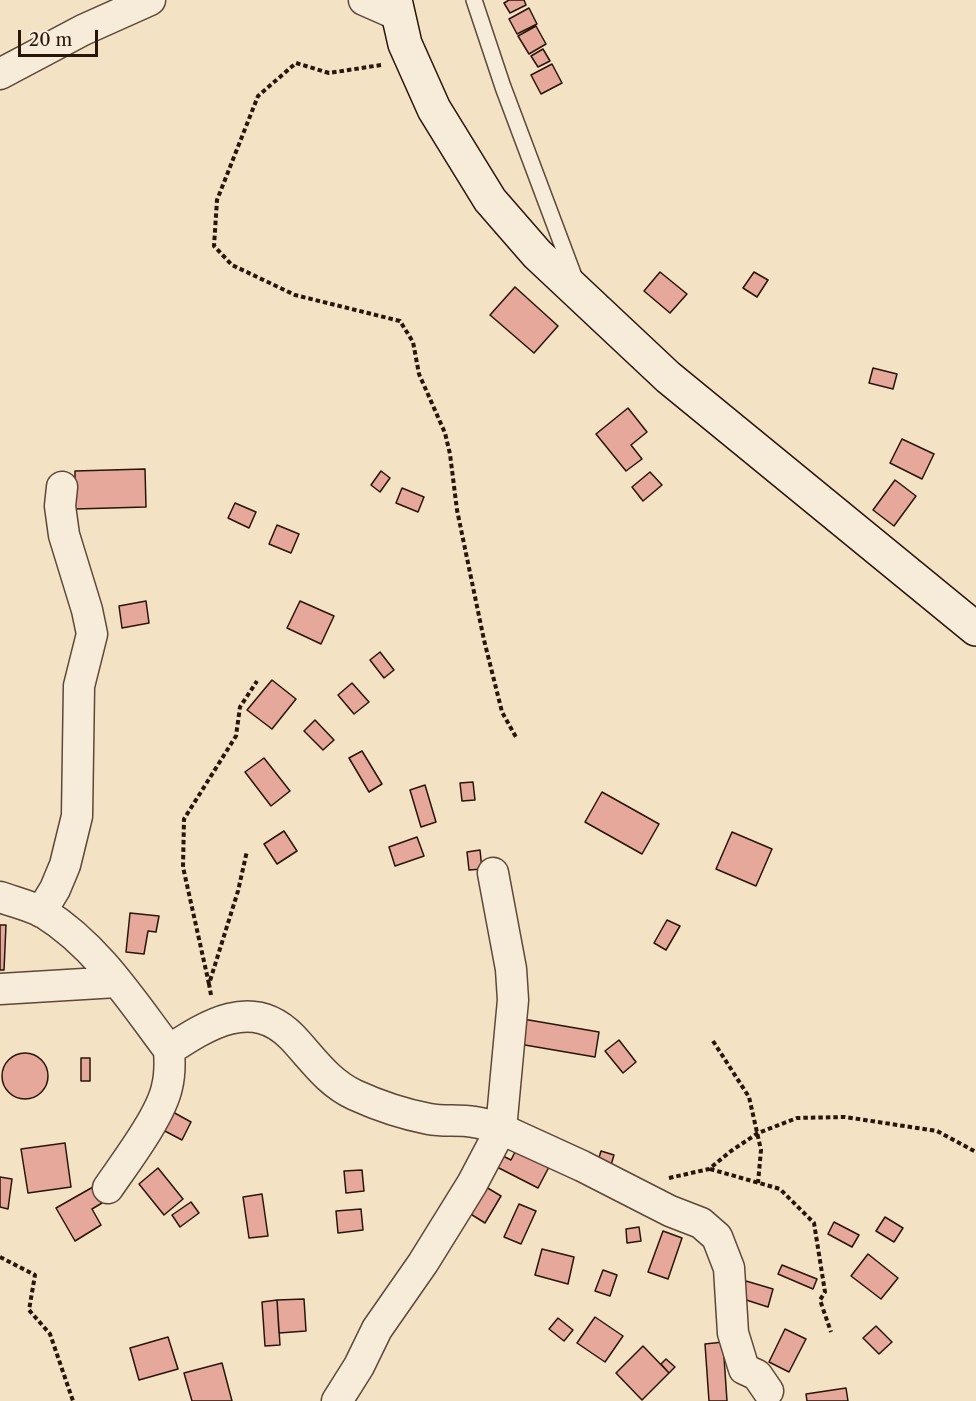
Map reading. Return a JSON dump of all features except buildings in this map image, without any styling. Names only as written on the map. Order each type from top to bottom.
[{"type":"main road","points":[[396,7],[405,44],[434,109],[490,200],[537,254],[668,377],[976,629]]},
{"type":"street","points":[[0,74],[83,30],[150,0]]},
{"type":"street","points":[[364,0],[396,7]]},
{"type":"street","points":[[41,912],[55,889],[65,865],[76,816],[80,686],[92,634],[87,610],[63,535],[60,506],[62,487]]},
{"type":"street","points":[[338,1401],[377,1329],[423,1263],[472,1184],[501,1129],[513,1000],[511,969],[493,873]]},
{"type":"street","points":[[0,897],[41,912],[57,922],[102,962],[169,1050],[170,1068],[167,1090],[139,1143],[108,1188]]},
{"type":"street","points":[[0,989],[117,982]]},
{"type":"street","points":[[169,1050],[202,1028],[217,1022],[240,1017],[268,1020],[290,1035],[321,1072],[352,1094],[391,1110],[431,1119],[473,1121],[501,1129],[670,1211],[701,1223],[717,1238],[729,1268],[733,1333],[744,1369],[757,1375],[768,1391]]},
{"type":"lane","points":[[474,0],[503,87],[580,295]]},
{"type":"path","points":[[412,60],[329,73],[296,63],[274,80],[258,96],[217,200],[213,246],[232,265],[295,295],[400,321],[413,342],[419,374],[431,398],[450,454],[457,510],[484,640],[502,711],[517,739]]},
{"type":"path","points":[[217,1022],[183,867],[184,819],[236,736],[240,707],[257,681]]},
{"type":"path","points":[[209,984],[238,891],[247,851]]},
{"type":"path","points":[[713,1041],[749,1097],[761,1150],[758,1183]]},
{"type":"path","points":[[623,1187],[709,1169],[758,1133],[797,1118],[845,1117],[937,1131],[976,1152]]},
{"type":"path","points":[[709,1169],[780,1189],[814,1223],[825,1292],[820,1300],[831,1332]]},
{"type":"path","points":[[0,1257],[35,1275],[29,1310],[50,1334],[73,1401]]}]
